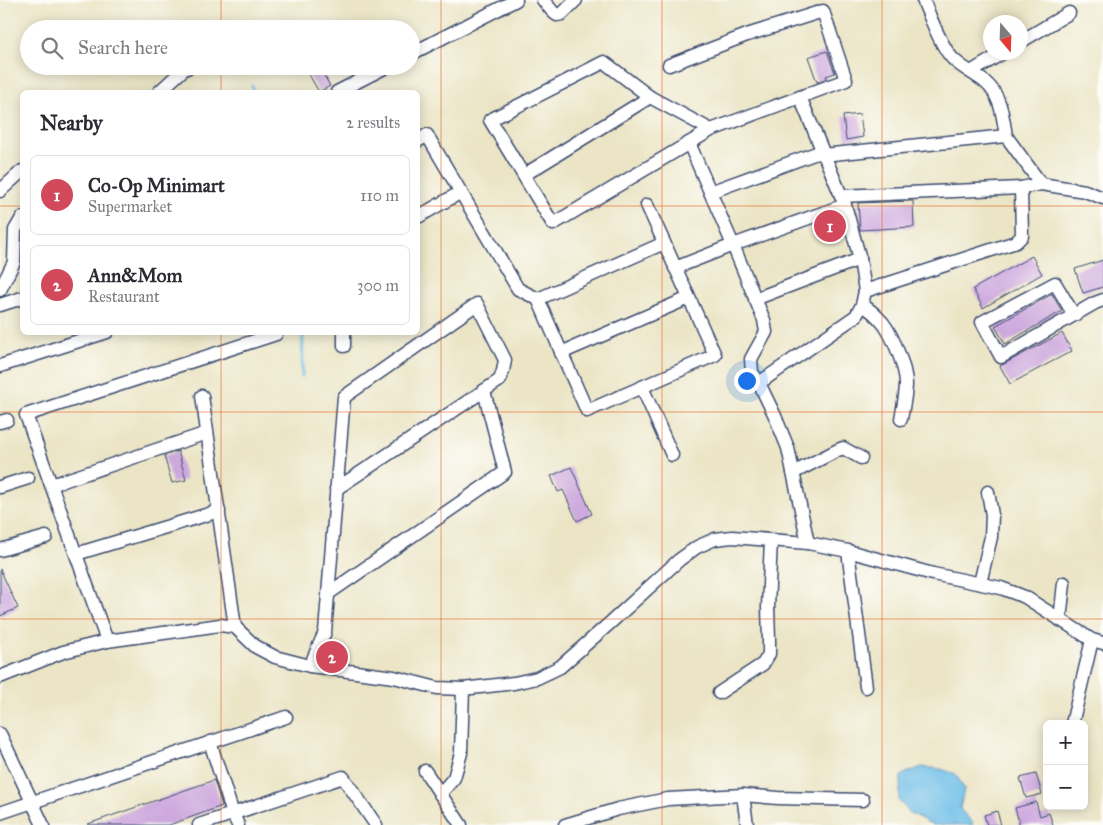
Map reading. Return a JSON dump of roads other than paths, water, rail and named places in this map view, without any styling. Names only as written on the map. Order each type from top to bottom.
[{"type":"street","points":[[420,49],[516,0]]},
{"type":"street","points":[[543,0],[557,15],[562,14],[576,0]]},
{"type":"street","points":[[923,0],[943,45],[953,59],[987,84],[998,98],[1006,136],[1041,184]]},
{"type":"street","points":[[669,65],[747,36],[823,11],[846,80],[711,130],[554,224],[490,120],[604,62],[650,97],[711,130]]},
{"type":"street","points":[[1028,37],[1069,13]]},
{"type":"street","points":[[971,72],[991,60]]},
{"type":"street","points":[[161,90],[177,75]]},
{"type":"street","points":[[341,90],[370,75]]},
{"type":"street","points":[[524,175],[650,97]]},
{"type":"street","points":[[759,383],[856,316],[862,305],[865,291],[860,259],[843,201],[800,97]]},
{"type":"street","points":[[420,140],[427,135],[518,288],[538,298],[586,411],[714,355],[647,205]]},
{"type":"street","points":[[710,192],[823,153],[1006,136]]},
{"type":"street","points":[[688,143],[764,320],[766,332],[751,359],[752,372],[775,416],[788,448],[808,542]]},
{"type":"street","points":[[0,192],[20,173]]},
{"type":"street","points":[[675,268],[843,201],[1021,188],[1041,184],[1086,191],[1103,198]]},
{"type":"street","points":[[865,291],[1016,242],[1022,236],[1021,188]]},
{"type":"street","points":[[420,216],[461,192]]},
{"type":"street","points":[[0,290],[14,262],[18,241],[16,230],[20,222]]},
{"type":"street","points":[[538,298],[664,243]]},
{"type":"street","points":[[755,299],[860,259]]},
{"type":"street","points":[[1074,315],[1055,283],[982,322],[1001,357],[1074,315],[1094,303],[1103,300]]},
{"type":"street","points":[[561,353],[689,298]]},
{"type":"street","points":[[0,305],[20,299]]},
{"type":"street","points":[[310,666],[325,632],[329,593],[336,489],[344,397],[477,304],[505,360],[500,380],[336,489]]},
{"type":"street","points":[[862,305],[870,309],[884,323],[904,368],[906,384],[901,419]]},
{"type":"street","points":[[0,366],[98,335]]},
{"type":"street","points":[[106,641],[26,415],[273,335]]},
{"type":"street","points":[[344,335],[344,346]]},
{"type":"street","points":[[642,387],[672,454]]},
{"type":"street","points":[[329,593],[505,472],[484,391]]},
{"type":"street","points":[[202,396],[235,627]]},
{"type":"street","points":[[51,485],[207,433]]},
{"type":"street","points":[[793,473],[843,448],[861,458]]},
{"type":"street","points":[[0,487],[28,478]]},
{"type":"street","points":[[980,583],[991,537],[992,515],[988,492]]},
{"type":"street","points":[[76,554],[219,512]]},
{"type":"street","points":[[0,550],[46,537]]},
{"type":"street","points":[[0,677],[63,652],[106,641],[220,625],[235,627],[256,647],[275,656],[310,666],[394,677],[437,688],[463,690],[522,681],[537,678],[560,667],[696,547],[715,539],[732,537],[808,542],[934,574],[1002,588],[1025,597],[1097,642],[1073,720]]},
{"type":"street","points":[[719,693],[763,664],[769,654],[768,607],[771,540]]},
{"type":"street","points":[[848,551],[866,687]]},
{"type":"street","points":[[1060,620],[1064,583]]},
{"type":"street","points":[[440,794],[454,778],[461,753],[463,690]]},
{"type":"street","points":[[0,813],[286,717]]},
{"type":"street","points":[[0,734],[43,825]]},
{"type":"street","points":[[210,742],[235,819]]},
{"type":"street","points":[[425,771],[461,825]]},
{"type":"street","points":[[200,825],[235,819],[344,777],[376,825]]},
{"type":"street","points":[[743,795],[747,825]]},
{"type":"street","points":[[565,825],[618,809],[668,799],[743,795],[778,798],[864,800]]},
{"type":"water","points":[[922,767],[941,769],[956,774],[964,789],[960,809],[973,825],[933,825],[910,813],[899,801],[901,776]]},
{"type":"waterway","points":[[252,86],[253,90]]},
{"type":"waterway","points":[[302,376],[303,335]]},
{"type":"place","name":"Co-Op Minimart","points":[[830,226]]},
{"type":"place","name":"Ann&Mom","points":[[332,657]]}]
